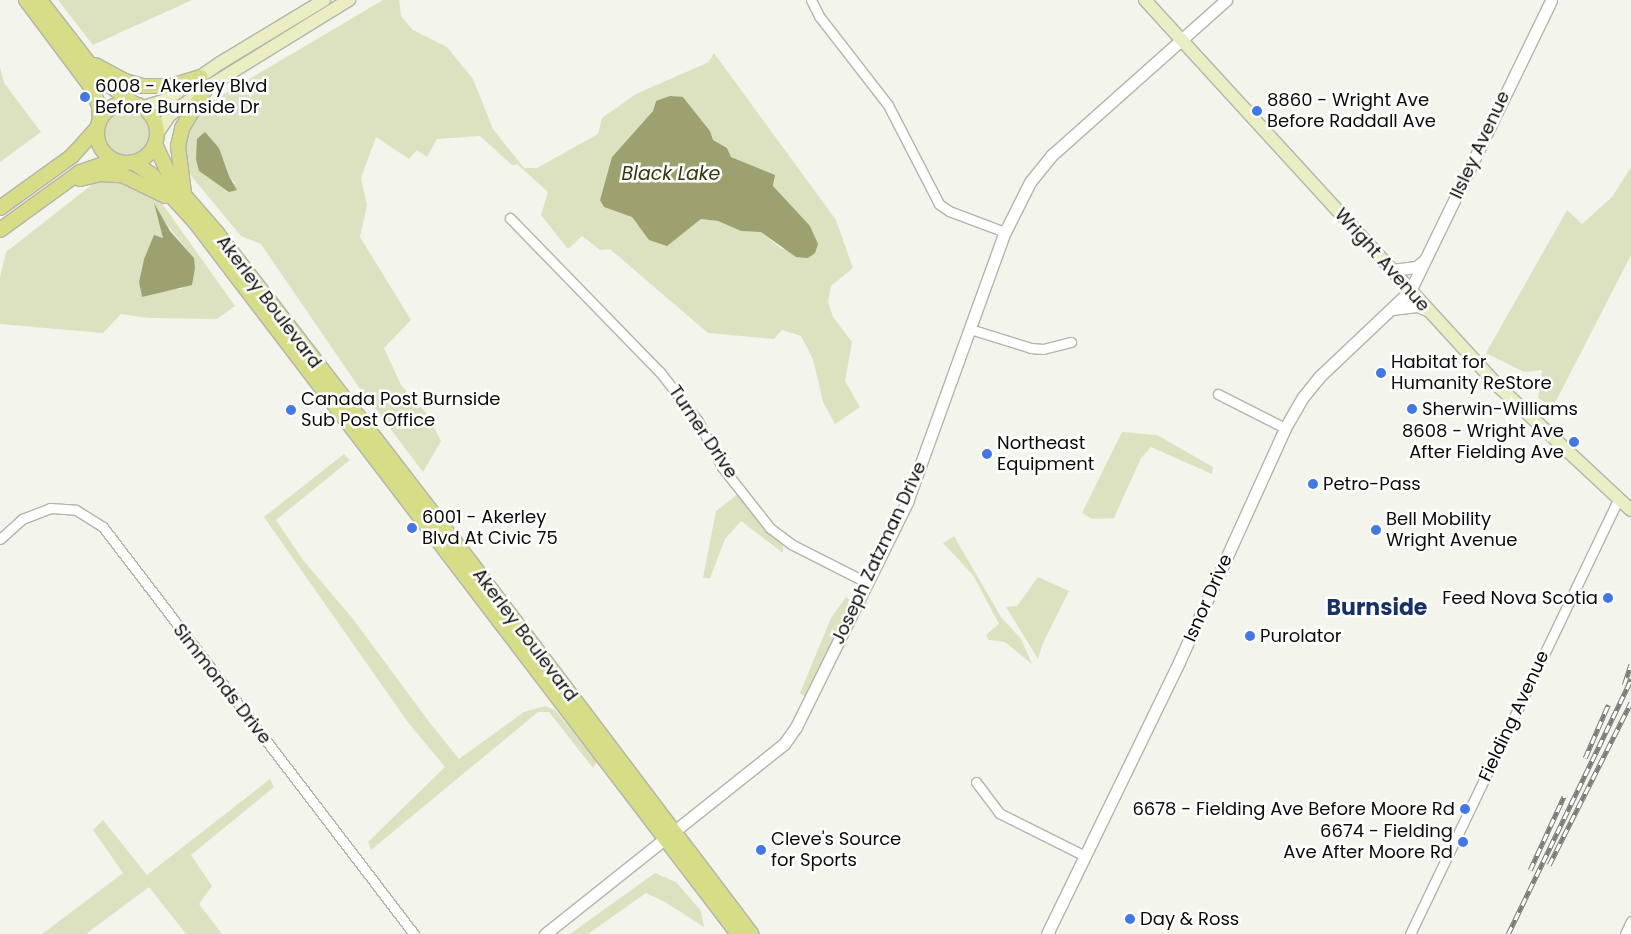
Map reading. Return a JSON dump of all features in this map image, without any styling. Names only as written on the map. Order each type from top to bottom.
[{"type":"main road","points":[[26,0],[90,87],[99,106],[100,147],[114,160]]},
{"type":"main road","points":[[40,0],[82,56],[110,88],[138,105],[153,119],[156,139]]},
{"type":"main road","points":[[0,230],[64,183],[94,165],[114,160],[132,162],[149,153],[170,115],[204,82],[324,0]]},
{"type":"main road","points":[[0,208],[72,156],[113,105],[138,105],[166,100],[204,82],[349,0]]},
{"type":"main road","name":"Wright Avenue","points":[[1144,0],[1499,387],[1631,510]]},
{"type":"main road","points":[[82,56],[105,73],[142,86],[171,86],[204,82]]},
{"type":"main road","points":[[182,200],[178,146],[182,128],[204,82]]},
{"type":"main road","name":"Akerley Boulevard","points":[[156,139],[164,168],[182,200],[582,727],[669,837],[752,934]]},
{"type":"main road","name":"Akerley Boulevard","points":[[132,162],[182,200]]},
{"type":"main road","points":[[64,183],[92,175],[122,175],[182,200]]},
{"type":"main road","name":"Akerley Boulevard","points":[[669,837],[738,934]]},
{"type":"street","points":[[810,0],[818,16],[888,105],[939,204],[949,211],[1005,232]]},
{"type":"street","name":"Joseph Zatzman Drive","points":[[545,934],[784,744],[796,727],[907,502],[1005,232],[1030,182],[1052,154],[1182,41],[1226,0]]},
{"type":"street","name":"Ilsley Avenue","points":[[1410,291],[1551,0]]},
{"type":"street","name":"Turner Drive","points":[[510,218],[617,331],[660,372],[698,421],[722,467],[770,528],[791,544],[868,583]]},
{"type":"street","points":[[1392,270],[1416,267],[1427,259]]},
{"type":"street","name":"Isnor Drive","points":[[1046,934],[1179,662],[1285,428],[1303,397],[1319,378],[1410,291]]},
{"type":"street","points":[[1392,309],[1417,306],[1427,310]]},
{"type":"street","points":[[970,329],[1030,348],[1043,349],[1071,342]]},
{"type":"street","points":[[1218,394],[1285,428]]},
{"type":"street","name":"Fielding Avenue","points":[[1410,934],[1618,499]]},
{"type":"street","name":"Simmonds Drive","points":[[0,539],[22,519],[50,508],[76,510],[103,527],[414,934]]},
{"type":"street","points":[[976,782],[999,813],[1083,855]]},
{"type":"street","points":[[1625,934],[1631,921]]},
{"type":"shaded area","points":[[58,0],[192,0],[93,45]]},
{"type":"shaded area","points":[[383,0],[399,0],[401,16],[413,30],[447,47],[473,79],[493,129],[524,168],[537,168],[598,134],[602,118],[636,94],[709,62],[714,53],[836,220],[853,268],[831,286],[828,302],[833,317],[852,342],[845,381],[860,407],[835,424],[823,402],[813,359],[801,336],[782,330],[774,339],[708,333],[610,249],[600,250],[582,236],[568,249],[541,215],[548,192],[517,164],[512,165],[480,136],[437,139],[427,157],[417,150],[409,159],[376,137],[361,178],[367,205],[360,237],[411,320],[384,348],[401,385],[427,414],[441,441],[423,472],[358,386],[261,244],[241,236],[192,177],[176,149],[180,127],[209,103]],"holes":[[[683,97],[710,131],[713,140],[727,148],[731,157],[769,173],[775,180],[773,186],[787,205],[810,226],[818,245],[782,249],[761,232],[741,231],[718,221],[701,219],[679,236],[637,225],[632,217],[600,200],[612,157],[653,111],[656,101]],[[219,148],[229,176],[236,184],[212,179],[199,171]]]},
{"type":"shaded area","points":[[0,67],[4,83],[41,132],[0,162]]},
{"type":"shaded area","points":[[120,108],[130,108],[140,112],[147,119],[151,134],[147,149],[140,156],[130,160],[120,160],[110,156],[103,149],[99,139],[99,129],[103,119],[110,112]]},
{"type":"shaded area","points":[[134,164],[235,306],[217,319],[148,318],[121,314],[103,333],[0,324],[0,278],[6,252],[98,180]],"holes":[[[164,221],[194,258],[182,289],[169,289],[142,297],[139,282],[144,259],[154,235],[164,238]]]},
{"type":"shaded area","points":[[1631,167],[1631,255],[1553,407],[1538,398],[1542,370],[1524,372],[1486,353],[1567,210],[1582,224],[1612,197]]},
{"type":"shaded area","points":[[1122,432],[1157,435],[1213,467],[1212,474],[1151,447],[1141,458],[1114,518],[1092,519],[1082,513]]},
{"type":"shaded area","points":[[344,454],[350,460],[276,520],[303,560],[353,619],[430,723],[459,759],[524,712],[545,706],[555,710],[597,762],[593,768],[549,712],[538,712],[371,850],[368,842],[445,767],[407,721],[264,517]]},
{"type":"shaded area","points":[[738,494],[749,510],[783,545],[783,553],[741,521],[725,539],[710,578],[703,578],[716,511]]},
{"type":"shaded area","points":[[954,536],[1001,617],[1021,639],[1032,664],[1005,642],[989,640],[986,635],[999,624],[973,575],[943,543]]},
{"type":"shaded area","points":[[1038,577],[1069,591],[1043,643],[1038,659],[1006,607],[1017,606]]},
{"type":"shaded area","points":[[846,597],[851,601],[806,697],[800,693],[831,618]]},
{"type":"shaded area","points":[[270,779],[274,787],[191,855],[212,886],[199,904],[222,934],[186,934],[149,887],[86,934],[42,934],[123,873],[93,830],[103,820],[147,875]]},
{"type":"shaded area","points":[[655,873],[676,882],[701,911],[704,927],[665,902],[646,893],[588,934],[570,934]]},
{"type":"water","name":"Black Lake","points":[[670,96],[683,97],[710,131],[713,140],[727,148],[731,157],[775,175],[773,186],[810,226],[818,244],[815,253],[808,258],[796,257],[761,232],[741,231],[718,221],[701,219],[667,246],[649,240],[632,217],[604,207],[600,200],[612,157],[653,111],[656,101]]},
{"type":"water","points":[[205,132],[219,148],[229,176],[237,190],[229,192],[199,171],[196,159],[197,139]]},
{"type":"water","points":[[154,203],[170,231],[194,258],[195,268],[192,285],[142,297],[139,282],[144,259],[154,235],[163,238]]},
{"type":"railway","points":[[1624,685],[1631,664]]},
{"type":"railway","points":[[1508,934],[1631,679]]},
{"type":"railway","points":[[1549,865],[1631,702]]},
{"type":"railway","points":[[1585,758],[1608,705]]},
{"type":"railway","points":[[1530,870],[1564,796]]},
{"type":"place","name":"6008 - Akerley Blvd Before Burnside Dr","points":[[85,97]]},
{"type":"place","name":"8860 - Wright Ave Before Raddall Ave","points":[[1257,111]]},
{"type":"place","name":"Habitat for Humanity ReStore","points":[[1381,373]]},
{"type":"place","name":"Sherwin-Williams","points":[[1412,409]]},
{"type":"place","name":"Canada Post Burnside Sub Post Office","points":[[291,410]]},
{"type":"place","name":"8608 - Wright Ave After Fielding Ave","points":[[1574,442]]},
{"type":"place","name":"Northeast Equipment","points":[[987,454]]},
{"type":"place","name":"Petro-Pass","points":[[1313,484]]},
{"type":"place","name":"6001 - Akerley Blvd At Civic 75","points":[[412,528]]},
{"type":"place","name":"Bell Mobility Wright Avenue","points":[[1376,530]]},
{"type":"place","name":"Feed Nova Scotia","points":[[1608,598]]},
{"type":"place","name":"Purolator","points":[[1250,636]]},
{"type":"place","name":"6678 - Fielding Ave Before Moore Rd","points":[[1465,809]]},
{"type":"place","name":"6674 - Fielding Ave After Moore Rd","points":[[1463,842]]},
{"type":"place","name":"Cleve's Source for Sports","points":[[761,850]]},
{"type":"place","name":"Day & Ross","points":[[1130,919]]},
{"type":"district","name":"Burnside","points":[[1377,608]]}]
